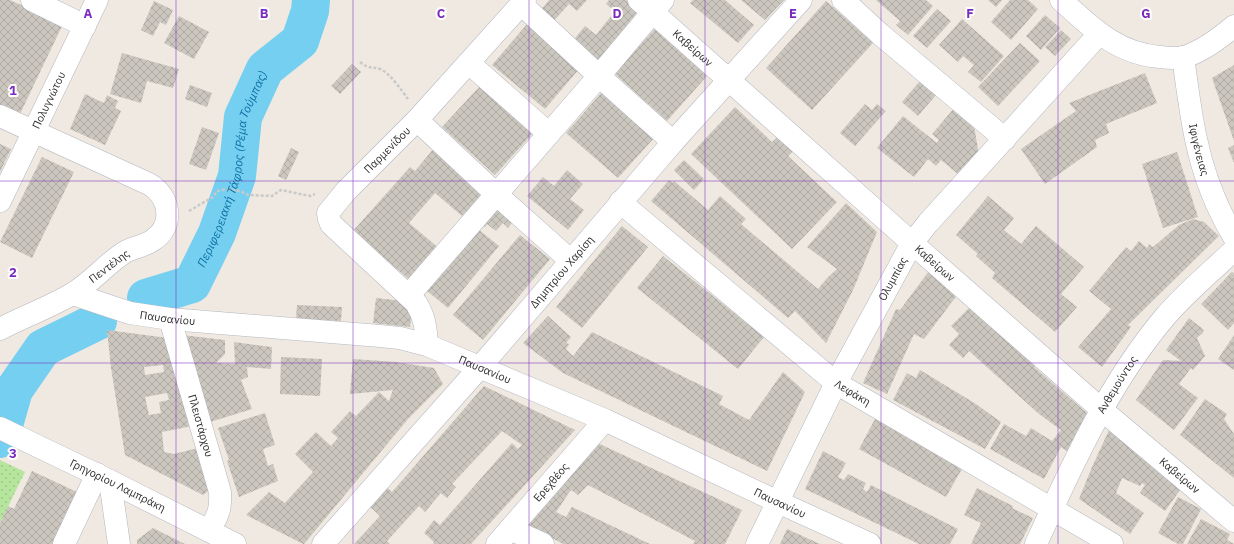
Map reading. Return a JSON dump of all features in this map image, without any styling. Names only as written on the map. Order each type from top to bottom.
[{"type":"street","points":[[32,0],[85,26]]},
{"type":"street","name":"Πολυγνώτου","points":[[0,201],[97,0]]},
{"type":"street","name":"Δημητρίου Χαρίση","points":[[323,544],[480,367],[620,202],[801,0]]},
{"type":"street","points":[[843,0],[880,34],[1005,139]]},
{"type":"street","points":[[1061,0],[1099,34],[1127,49],[1142,54],[1166,58],[1183,57],[1201,49],[1234,26]]},
{"type":"street","points":[[523,2],[599,76],[673,142]]},
{"type":"street","name":"Παρμενίδου","points":[[409,295],[331,224],[328,219],[328,213],[346,191],[419,118],[523,2]]},
{"type":"street","points":[[427,345],[424,316],[409,295],[599,76],[652,4]]},
{"type":"street","name":"Καβείρων","points":[[652,4],[730,80],[912,243],[1102,410],[1234,521]]},
{"type":"street","name":"Ολυμπίας","points":[[757,544],[836,383],[912,243],[928,223],[1099,34]]},
{"type":"street","name":"Ιφιγένειας","points":[[1183,57],[1200,157],[1215,201],[1234,237]]},
{"type":"street","points":[[469,63],[548,133]]},
{"type":"street","points":[[0,116],[153,186],[161,194],[165,201],[167,213],[166,223]]},
{"type":"street","points":[[419,118],[496,194],[570,260]]},
{"type":"street","name":"Λεφάκη","points":[[620,202],[836,383],[1112,544]]},
{"type":"street","name":"Πεντέλης","points":[[0,328],[73,294],[126,252],[153,240],[161,232],[166,223]]},
{"type":"street","name":"Ανθεμούντος","points":[[1036,544],[1102,410],[1131,364],[1164,318],[1234,250]]},
{"type":"street","name":"Παυσανίου","points":[[73,294],[130,313],[170,319],[400,338],[427,345],[605,420],[870,544]]},
{"type":"street","name":"Πλειστάρχου","points":[[170,319],[220,492],[220,512],[209,531]]},
{"type":"street","name":"Ερεχθέος","points":[[504,536],[605,420]]},
{"type":"street","name":"Γρηγορίου Λαμπράκη","points":[[0,428],[103,477],[235,544]]},
{"type":"street","points":[[64,544],[103,477]]},
{"type":"street","points":[[103,477],[119,544]]},
{"type":"street","points":[[504,536],[543,544]]},
{"type":"path","points":[[360,62],[369,68],[383,70],[395,83],[419,118]]},
{"type":"path","points":[[166,223],[213,197],[217,191],[227,189],[240,191],[248,195],[272,196],[281,190],[310,196],[328,188],[346,191]]},
{"type":"green space","points":[[0,460],[25,472],[0,523]]},
{"type":"building","points":[[0,0],[10,0],[63,24],[20,114],[0,105]]},
{"type":"building","points":[[549,0],[587,0],[577,11],[569,4],[552,23],[539,12]]},
{"type":"building","points":[[609,0],[626,0],[639,10],[598,62],[572,42],[585,26],[596,35],[615,11],[606,4]]},
{"type":"building","points":[[693,0],[725,0],[754,25],[738,43],[690,3]]},
{"type":"building","points":[[741,0],[784,0],[765,20]]},
{"type":"building","points":[[876,0],[926,0],[933,6],[908,35],[896,25],[900,21]]},
{"type":"building","points":[[988,0],[1002,0],[996,7]]},
{"type":"building","points":[[1010,0],[1028,0],[1038,9],[1011,40],[991,22]]},
{"type":"building","points":[[154,1],[173,10],[166,25],[160,22],[153,36],[141,30]]},
{"type":"building","points":[[826,1],[873,43],[812,110],[766,68]]},
{"type":"building","points":[[937,9],[951,21],[927,48],[913,36]]},
{"type":"building","points":[[1045,15],[1060,28],[1041,50],[1026,36]]},
{"type":"building","points":[[179,16],[209,32],[194,59],[164,43]]},
{"type":"building","points":[[962,19],[1004,56],[981,82],[968,72],[974,65],[963,56],[958,62],[939,45]]},
{"type":"building","points":[[528,23],[580,68],[545,109],[492,65]]},
{"type":"building","points":[[655,29],[707,76],[667,121],[614,73]]},
{"type":"building","points":[[1061,30],[1071,39],[1055,56],[1045,47]]},
{"type":"building","points":[[1020,43],[1040,61],[998,106],[978,87]]},
{"type":"building","points":[[122,53],[179,69],[173,88],[147,81],[141,103],[110,94]]},
{"type":"building","points":[[352,64],[361,72],[340,94],[331,86]]},
{"type":"building","points":[[1234,65],[1234,141],[1212,78]]},
{"type":"building","points":[[1145,73],[1157,103],[1106,124],[1109,133],[1095,140],[1097,147],[1045,184],[1021,149],[1076,111],[1069,103]]},
{"type":"building","points":[[920,81],[936,95],[918,116],[902,102]]},
{"type":"building","points":[[190,85],[212,93],[207,107],[185,99]]},
{"type":"building","points":[[480,86],[533,133],[495,175],[442,127]]},
{"type":"building","points":[[603,91],[655,137],[618,178],[566,133]]},
{"type":"building","points":[[85,94],[104,103],[107,95],[118,101],[115,108],[121,111],[105,145],[70,129]]},
{"type":"building","points":[[865,104],[872,110],[877,104],[886,111],[855,146],[840,133]]},
{"type":"building","points":[[956,106],[973,120],[979,155],[958,174],[941,160],[936,166],[928,159],[914,177],[877,148],[903,116],[937,143],[939,140],[932,134]]},
{"type":"building","points":[[735,107],[772,142],[777,137],[793,151],[788,156],[837,202],[792,249],[691,154]]},
{"type":"building","points":[[202,127],[219,133],[206,170],[189,164]]},
{"type":"building","points":[[0,144],[11,149],[0,172]]},
{"type":"building","points":[[1234,145],[1234,163],[1228,148]]},
{"type":"building","points":[[435,147],[485,191],[462,216],[435,193],[409,223],[440,249],[412,282],[353,231],[410,167],[415,171]]},
{"type":"building","points":[[291,148],[299,152],[286,180],[278,176]]},
{"type":"building","points":[[1177,152],[1198,217],[1163,228],[1142,164]]},
{"type":"building","points":[[42,157],[74,172],[32,258],[0,242]]},
{"type":"building","points":[[684,160],[704,179],[694,190],[674,170]]},
{"type":"building","points":[[567,170],[583,184],[570,199],[584,210],[568,230],[527,196],[543,177],[554,186]]},
{"type":"building","points":[[669,180],[673,183],[674,181],[708,210],[720,196],[746,219],[741,224],[818,289],[837,269],[807,247],[846,203],[877,232],[853,290],[826,343],[795,311],[788,318],[651,201]]},
{"type":"building","points":[[988,196],[1014,218],[1004,230],[1021,244],[1036,226],[1084,267],[1061,294],[1077,307],[1055,332],[992,278],[995,273],[976,256],[978,254],[956,235]]},
{"type":"building","points":[[496,205],[514,220],[508,228],[503,223],[496,231],[487,224],[485,227],[481,224]]},
{"type":"building","points":[[1193,219],[1204,222],[1219,236],[1128,325],[1131,327],[1102,367],[1078,347],[1111,309],[1089,291],[1126,247],[1131,251],[1139,241],[1147,248],[1149,244],[1153,247],[1179,225]]},
{"type":"building","points":[[622,226],[648,247],[582,328],[556,307]]},
{"type":"building","points":[[478,229],[499,246],[448,308],[427,291]]},
{"type":"building","points":[[520,235],[550,259],[483,340],[453,315]]},
{"type":"building","points":[[663,256],[764,337],[738,369],[637,288]]},
{"type":"building","points":[[929,271],[958,294],[924,339],[914,334],[887,394],[863,383],[896,309],[900,310]]},
{"type":"building","points":[[1232,272],[1234,274],[1234,323],[1228,330],[1201,304]]},
{"type":"building","points":[[376,298],[413,302],[410,327],[373,323]]},
{"type":"building","points":[[297,305],[342,307],[341,321],[296,319]]},
{"type":"building","points":[[971,306],[1035,365],[1034,367],[1088,414],[1070,453],[1061,447],[1044,479],[990,449],[1004,424],[1026,436],[1031,428],[1052,441],[1061,430],[1039,414],[969,351],[963,358],[949,345],[959,334],[951,326]]},
{"type":"building","points":[[548,316],[571,337],[566,343],[569,344],[566,349],[573,356],[592,332],[723,396],[719,404],[749,420],[783,372],[805,392],[767,471],[563,373],[523,343]]},
{"type":"building","points":[[1189,318],[1204,330],[1197,338],[1205,356],[1193,370],[1191,368],[1179,384],[1198,398],[1174,430],[1136,400],[1163,360],[1181,361],[1166,350]]},
{"type":"building","points":[[107,330],[168,338],[192,426],[162,432],[164,452],[174,454],[198,448],[211,489],[203,495],[125,455],[111,368]],"holes":[[[163,365],[164,372],[145,375],[144,367]],[[167,393],[169,400],[159,402],[161,413],[149,415],[145,397]]]},
{"type":"building","points":[[182,335],[225,340],[225,354],[216,363],[235,364],[234,342],[272,347],[271,369],[247,367],[248,377],[241,380],[252,409],[207,423]]},
{"type":"building","points":[[1234,335],[1234,370],[1218,359]]},
{"type":"building","points":[[281,357],[322,359],[320,396],[280,394]]},
{"type":"building","points":[[353,359],[396,362],[434,368],[443,384],[408,419],[303,544],[246,515],[269,492],[285,503],[313,472],[295,454],[316,432],[331,446],[338,438],[331,432],[350,411],[356,416],[379,392],[389,401],[393,390],[350,394]]},
{"type":"building","points":[[920,370],[976,404],[1001,422],[985,449],[893,400],[907,373],[916,378]]},
{"type":"building","points":[[484,386],[575,430],[471,544],[433,544],[434,542],[424,533],[434,520],[440,525],[512,443],[518,449],[522,445],[502,431],[452,484],[456,487],[447,498],[441,493],[425,512],[419,506],[387,541],[390,544],[354,544],[380,516],[366,503],[383,484],[392,492]]},
{"type":"building","points":[[1205,399],[1227,414],[1224,419],[1234,434],[1234,478],[1180,435]]},
{"type":"building","points":[[265,413],[275,445],[263,449],[268,466],[273,464],[278,481],[239,497],[227,461],[229,460],[218,428]]},
{"type":"building","points":[[875,419],[963,467],[946,497],[859,449]]},
{"type":"building","points":[[1110,428],[1183,486],[1165,511],[1140,493],[1145,485],[1142,483],[1140,486],[1122,478],[1116,493],[1144,513],[1130,534],[1079,499]]},
{"type":"building","points":[[591,440],[742,510],[725,544],[693,544],[695,541],[588,485],[578,495],[571,490],[556,512],[566,517],[572,507],[650,544],[563,544],[523,522]]},
{"type":"building","points":[[823,451],[846,463],[838,477],[844,480],[848,474],[866,483],[863,489],[867,492],[871,485],[958,529],[950,544],[919,544],[805,489]]},
{"type":"building","points":[[32,471],[77,492],[54,544],[0,544],[0,523],[8,506],[14,509]]},
{"type":"building","points":[[977,488],[1033,518],[1020,544],[971,544],[981,523],[964,515]]},
{"type":"building","points":[[1178,497],[1201,509],[1183,544],[1178,544],[1158,533]]},
{"type":"building","points":[[1201,519],[1230,534],[1227,540],[1234,544],[1187,544]]},
{"type":"building","points":[[153,528],[185,544],[137,544],[137,540]]},
{"type":"building","points":[[787,529],[820,544],[780,544]]},
{"type":"waterway","name":"Περιφερειακή Τάφρος (Ρέμα Τούμπας)","points":[[146,298],[192,284],[217,233],[237,176],[243,117],[265,69],[300,41],[310,11],[311,0]]},
{"type":"waterway","name":"Περιφερειακή Τάφρος (Ρέμα Τούμπας)","points":[[0,439],[14,390],[43,348],[98,321]]}]
